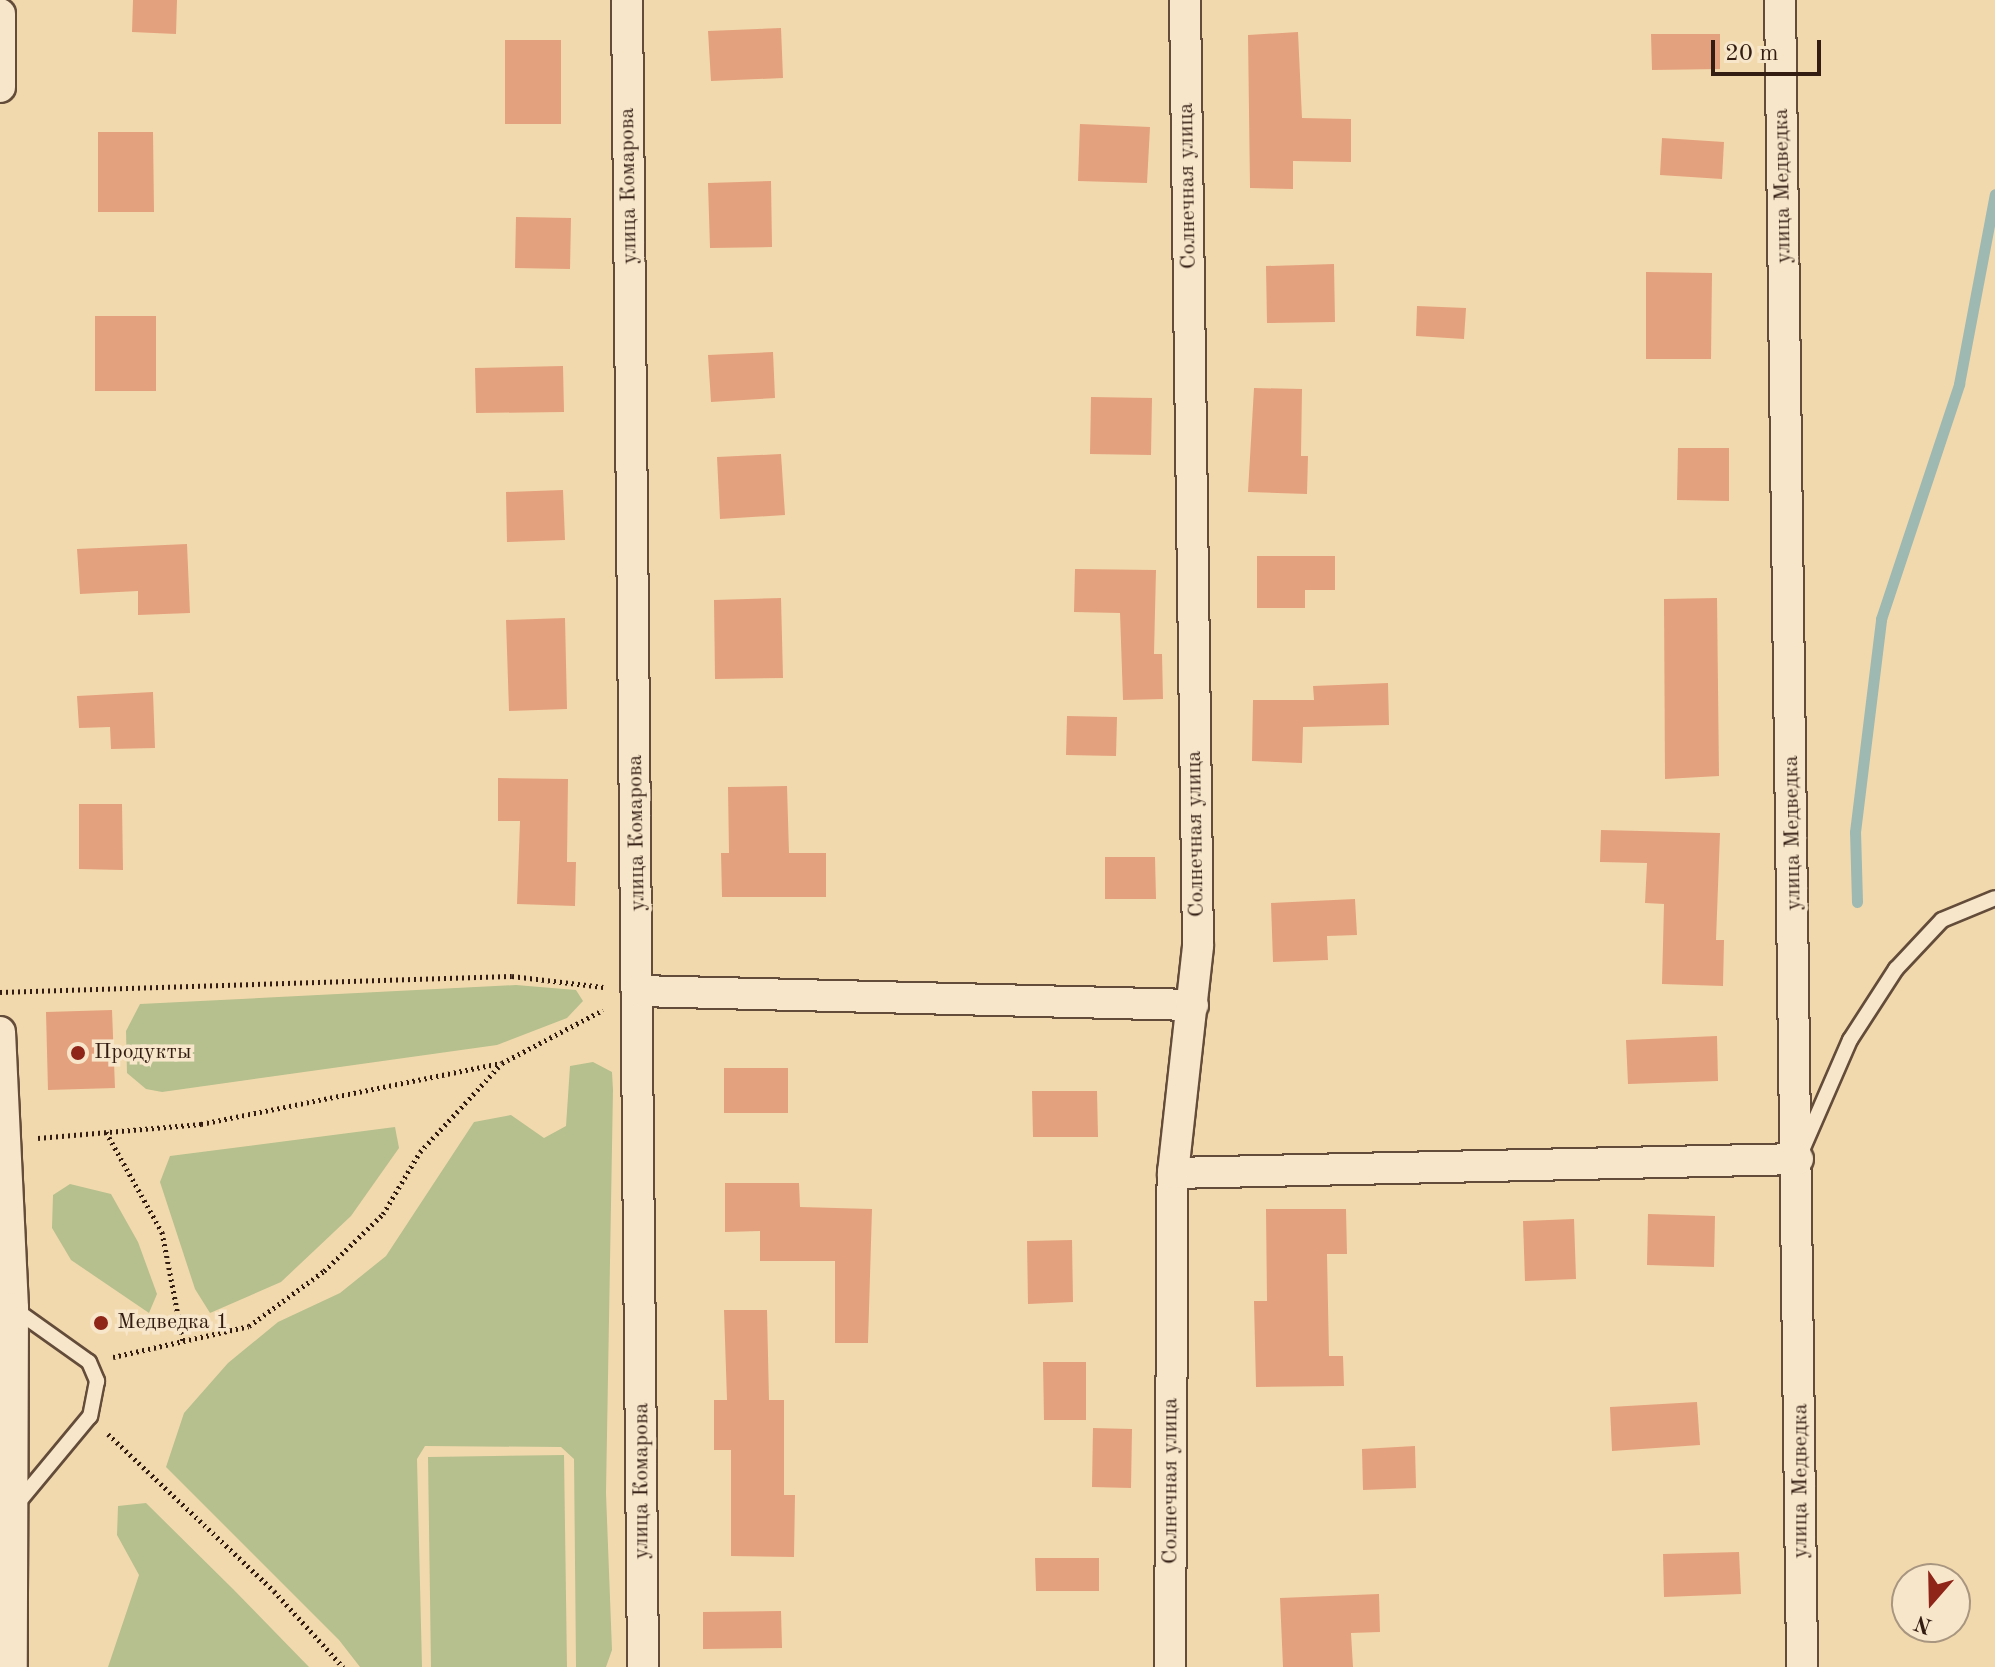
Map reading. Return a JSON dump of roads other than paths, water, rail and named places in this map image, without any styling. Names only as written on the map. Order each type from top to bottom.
[{"type":"street","name":"улица Комарова","points":[[627,0],[639,991],[643,1667]]},
{"type":"street","name":"Солнечная улица","points":[[1170,1667],[1173,1173],[1198,946],[1185,0]]},
{"type":"street","name":"улица Медведка","points":[[1780,0],[1798,1159],[1802,1667]]},
{"type":"street","points":[[0,14],[0,87]]},
{"type":"street","points":[[639,991],[1193,1005]]},
{"type":"street","points":[[0,1032],[13,1308],[7,1344],[15,1507],[12,1667]]},
{"type":"street","points":[[1173,1173],[1798,1159]]},
{"type":"lane","points":[[1798,1159],[1850,1040],[1896,969],[1942,920],[1995,898]]},
{"type":"lane","points":[[13,1308],[89,1362],[97,1381],[90,1416],[15,1507]]},
{"type":"waterway","points":[[1857,902],[1855,832],[1881,619],[1959,384],[1995,194]]},
{"type":"place","name":"Продукты","points":[[78,1053]]},
{"type":"place","name":"Медведка 1","points":[[101,1323]]}]
